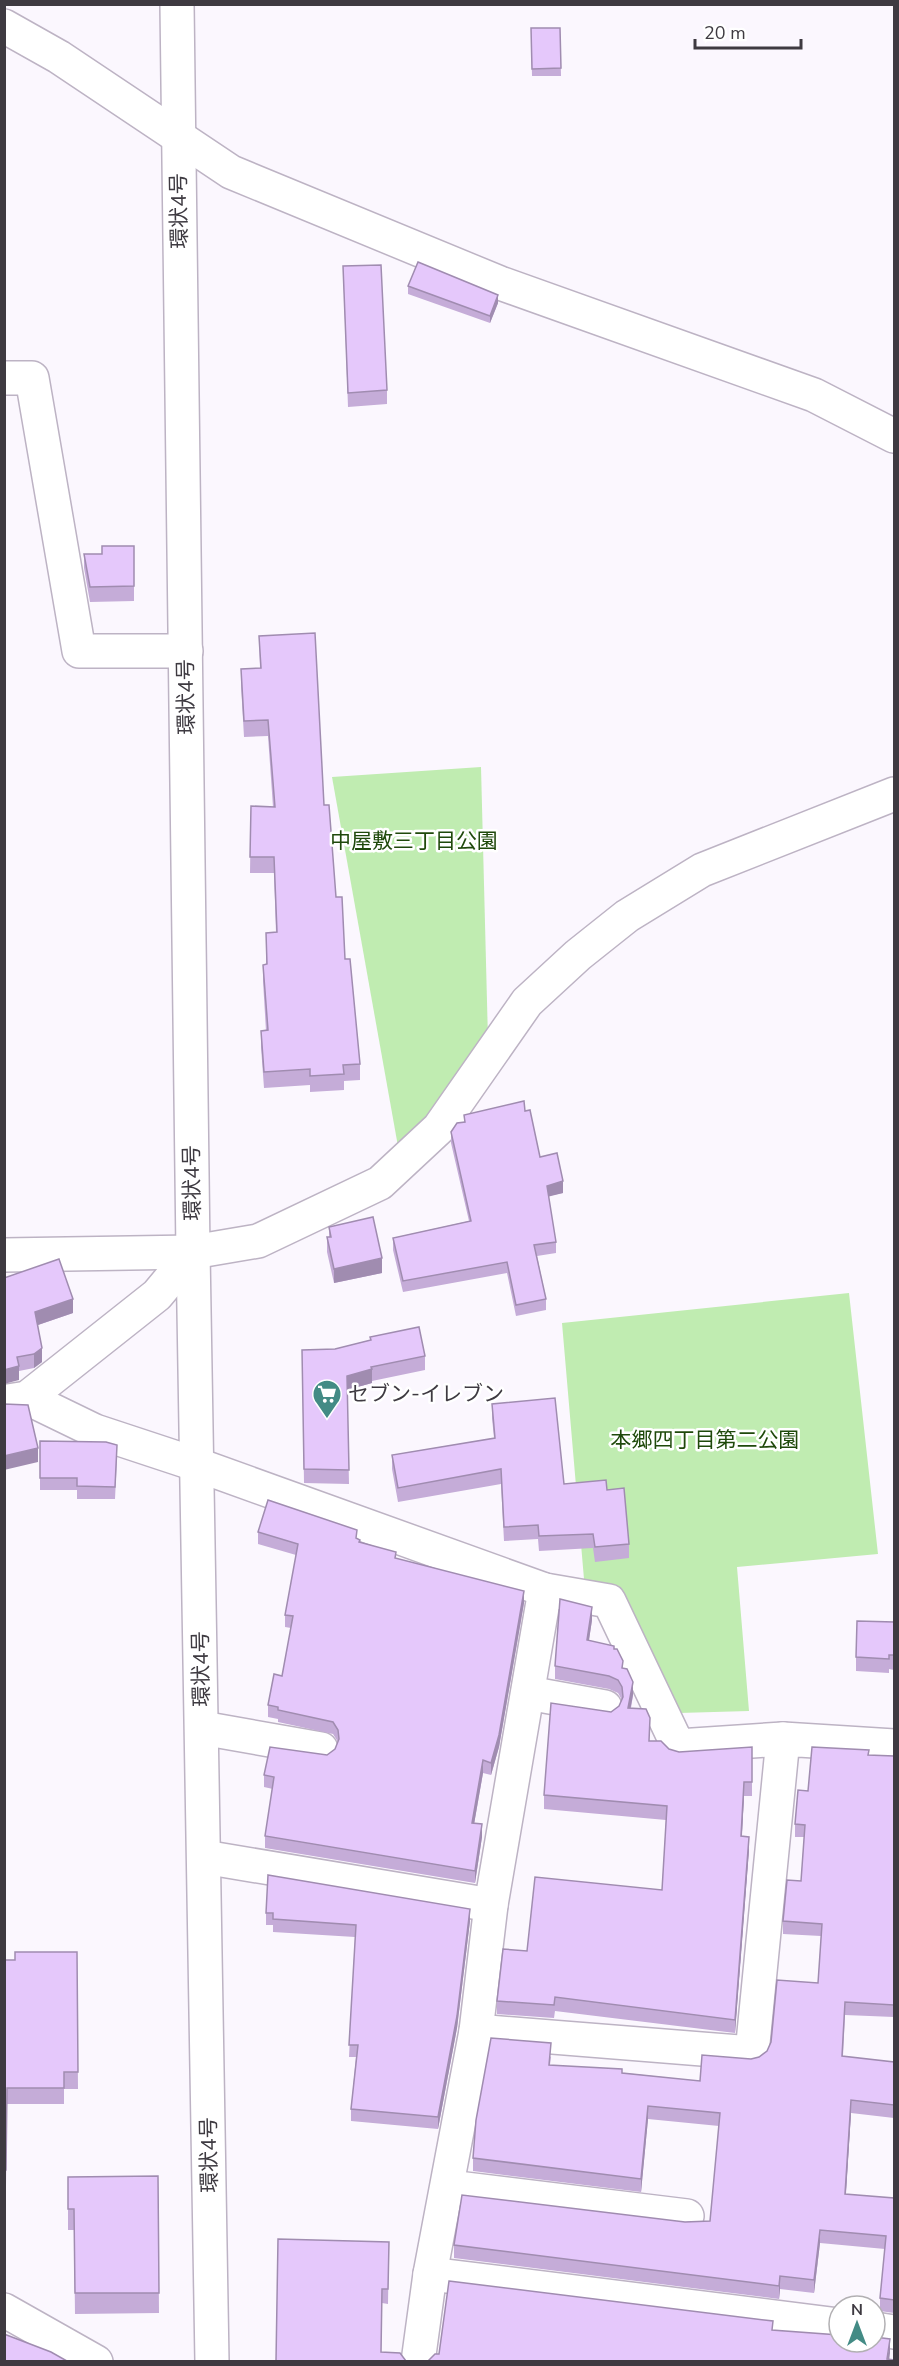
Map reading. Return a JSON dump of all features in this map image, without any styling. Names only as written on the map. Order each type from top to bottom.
[{"type":"street","name":"環状4号","points":[[177,4],[193,1252],[212,2361]]},
{"type":"street","points":[[4,27],[59,57],[242,177],[500,283],[814,395],[894,436]]},
{"type":"street","points":[[4,378],[32,378],[79,651],[186,651]]},
{"type":"street","points":[[4,1256],[193,1252],[258,1241],[380,1183],[439,1128],[527,1002],[578,955],[627,915],[702,870],[894,794]]},
{"type":"street","points":[[16,1400],[157,1295],[193,1252]]},
{"type":"street","points":[[16,1400],[95,1431],[198,1465],[545,1590],[609,1601],[678,1746],[783,1739],[894,1746]]},
{"type":"street","points":[[418,2361],[430,2274],[449,2187],[476,2031],[491,1905],[545,1590]]},
{"type":"street","points":[[528,1693],[605,1707]]},
{"type":"street","points":[[202,1728],[321,1749]]},
{"type":"street","points":[[476,2031],[752,2053],[783,1739]]},
{"type":"street","points":[[204,1857],[491,1905]]},
{"type":"street","points":[[449,2187],[687,2216]]},
{"type":"street","points":[[430,2274],[827,2324]]},
{"type":"street","points":[[4,2310],[96,2361]]},
{"type":"green space","name":"中屋敷三丁目公園","points":[[481,767],[488,1040],[399,1152],[332,777]]},
{"type":"green space","name":"本郷四丁目第二公園","points":[[849,1293],[878,1554],[737,1567],[749,1711],[679,1713],[635,1626],[584,1579],[562,1323]]},
{"type":"building","points":[[531,28],[560,28],[561,68],[532,69]]},
{"type":"building","points":[[418,262],[498,295],[490,316],[408,286]]},
{"type":"building","points":[[381,265],[387,390],[348,393],[343,266]]},
{"type":"building","points":[[102,546],[134,546],[134,586],[90,587],[84,554],[102,554]]},
{"type":"building","points":[[315,633],[324,805],[329,805],[336,897],[342,897],[345,959],[350,959],[360,1064],[343,1065],[344,1074],[310,1076],[310,1069],[264,1072],[261,1031],[268,1030],[263,965],[267,964],[266,933],[277,932],[274,857],[250,857],[251,806],[275,807],[268,720],[244,721],[241,669],[261,668],[259,636]]},
{"type":"building","points":[[524,1101],[525,1111],[530,1110],[540,1157],[557,1153],[563,1181],[547,1186],[556,1242],[534,1245],[546,1299],[516,1305],[507,1262],[403,1281],[393,1238],[471,1221],[451,1132],[457,1123],[465,1122],[464,1115]]},
{"type":"building","points":[[373,1217],[382,1258],[334,1269],[327,1237],[331,1237],[329,1227]]},
{"type":"building","points":[[59,1259],[73,1299],[35,1312],[42,1348],[34,1354],[17,1357],[19,1366],[4,1370],[4,1278]]},
{"type":"building","points":[[419,1327],[425,1356],[371,1367],[372,1369],[347,1376],[349,1470],[304,1469],[302,1350],[335,1349],[371,1340],[370,1337]]},
{"type":"building","points":[[555,1398],[564,1484],[606,1480],[607,1490],[624,1488],[629,1544],[595,1547],[593,1534],[539,1536],[538,1525],[504,1527],[501,1469],[398,1488],[392,1455],[495,1438],[492,1404]]},
{"type":"building","points":[[4,1404],[28,1405],[38,1448],[4,1456]]},
{"type":"building","points":[[40,1441],[106,1442],[117,1445],[115,1487],[77,1486],[77,1478],[40,1478]]},
{"type":"building","points":[[268,1500],[357,1530],[356,1538],[360,1540],[359,1542],[396,1552],[395,1558],[524,1591],[499,1735],[491,1763],[483,1760],[472,1823],[482,1824],[475,1871],[265,1836],[274,1777],[264,1775],[270,1747],[327,1755],[335,1749],[339,1739],[338,1730],[333,1722],[278,1710],[278,1707],[268,1705],[274,1674],[282,1676],[293,1616],[285,1615],[298,1544],[258,1532]]},
{"type":"building","points":[[560,1599],[592,1607],[587,1640],[614,1646],[614,1649],[617,1649],[623,1661],[622,1668],[627,1669],[633,1682],[628,1708],[646,1709],[650,1718],[649,1741],[661,1741],[669,1749],[679,1752],[752,1747],[752,1782],[744,1782],[741,1836],[749,1837],[735,2020],[555,1997],[554,2005],[497,2001],[503,1949],[527,1951],[535,1877],[662,1890],[667,1806],[544,1795],[551,1703],[611,1712],[619,1706],[623,1697],[622,1687],[618,1680],[609,1676],[555,1666]]},
{"type":"building","points":[[857,1621],[894,1622],[894,1655],[889,1655],[889,1659],[856,1657]]},
{"type":"building","points":[[812,1747],[869,1750],[868,1755],[894,1756],[894,2005],[845,2002],[842,2056],[894,2062],[894,2105],[851,2100],[845,2194],[894,2198],[894,2300],[887,2299],[887,2294],[880,2294],[886,2236],[820,2230],[814,2280],[780,2276],[779,2286],[454,2245],[462,2195],[685,2222],[710,2221],[720,2113],[648,2106],[641,2179],[473,2158],[476,2120],[491,2038],[551,2043],[549,2065],[622,2069],[622,2073],[700,2081],[702,2055],[751,2059],[767,2051],[771,2042],[777,1980],[818,1983],[822,1924],[783,1921],[787,1880],[801,1881],[805,1825],[795,1824],[798,1790],[808,1791]]},
{"type":"building","points":[[268,1875],[470,1909],[457,2016],[438,2117],[351,2109],[358,2045],[349,2045],[356,1925],[273,1919],[273,1913],[266,1913]]},
{"type":"building","points":[[15,1952],[77,1952],[78,2072],[64,2072],[64,2088],[7,2088],[6,2170],[4,2170],[4,1960],[15,1960]]},
{"type":"building","points":[[158,2176],[159,2293],[75,2293],[74,2209],[68,2209],[68,2177]]},
{"type":"building","points":[[278,2239],[389,2242],[388,2289],[382,2289],[381,2352],[400,2353],[406,2361],[276,2361]]},
{"type":"building","points":[[449,2281],[773,2321],[772,2330],[827,2334],[827,2354],[887,2354],[887,2339],[890,2339],[887,2359],[894,2361],[428,2361],[435,2354],[439,2354]]},
{"type":"building","points":[[4,2334],[51,2352],[67,2361],[4,2361]]},
{"type":"place","name":"セブン-イレブン","points":[[327,1420]]}]
